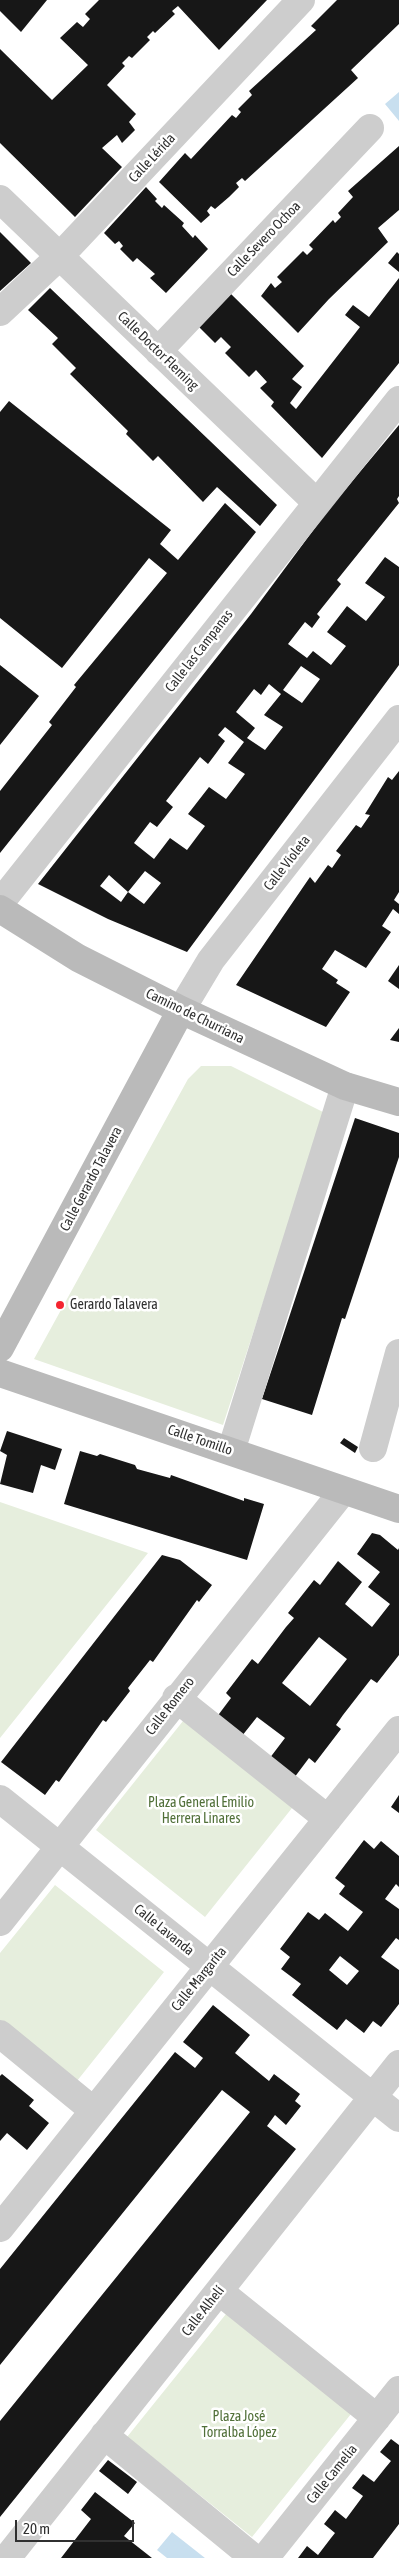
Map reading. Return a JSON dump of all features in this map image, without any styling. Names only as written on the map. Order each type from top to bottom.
[{"type":"street","name":"Calle Lérida","points":[[0,312],[60,256],[302,0]]},
{"type":"street","name":"Calle Severo Ochoa","points":[[158,351],[370,128]]},
{"type":"street","name":"Calle Doctor Fleming","points":[[0,199],[317,503]]},
{"type":"street","name":"Calle las Campanas","points":[[0,903],[399,400]]},
{"type":"street","name":"Calle Violeta","points":[[181,1010],[211,960],[399,719]]},
{"type":"street","name":"Camino de Churriana","points":[[0,909],[78,958],[181,1010],[345,1086],[399,1102]]},
{"type":"street","name":"Calle Gerardo Talavera","points":[[0,1348],[181,1010]]},
{"type":"street","points":[[231,1451],[345,1086]]},
{"type":"street","points":[[373,1448],[399,1352]]},
{"type":"street","name":"Calle Tomillo","points":[[0,1373],[399,1509]]},
{"type":"street","name":"Calle Romero","points":[[0,1922],[176,1698],[343,1491]]},
{"type":"street","points":[[176,1698],[328,1819]]},
{"type":"street","name":"Calle Margarita","points":[[0,2228],[399,1730]]},
{"type":"street","name":"Calle Lavanda","points":[[0,1799],[399,2118]]},
{"type":"street","points":[[0,2034],[94,2111]]},
{"type":"street","name":"Calle Alhelí","points":[[7,2558],[399,2064]]},
{"type":"street","points":[[219,2290],[377,2418]]},
{"type":"street","name":"Calle Camelia","points":[[265,2558],[399,2390]]},
{"type":"street","points":[[104,2435],[254,2558]]},
{"type":"green space","points":[[201,1066],[231,1066],[325,1113],[223,1425],[34,1359],[188,1079]]},
{"type":"green space","points":[[0,1502],[148,1553],[0,1738]]},
{"type":"green space","name":"Plaza General Emilio Herrera Linares","points":[[195,1706],[304,1793],[205,1917],[96,1830]]},
{"type":"green space","points":[[55,1885],[164,1972],[65,2096],[0,2044],[0,1953]]},
{"type":"green space","name":"Plaza José Torralba López","points":[[226,2314],[351,2414],[252,2537],[127,2437]]},
{"type":"water","points":[[399,92],[399,121],[385,104]]},
{"type":"water","points":[[172,2532],[205,2558],[167,2558],[157,2550]]},
{"type":"building","points":[[0,0],[47,0],[21,32],[0,11]]},
{"type":"building","points":[[99,0],[267,0],[219,50],[178,6],[172,11],[175,14],[155,33],[153,31],[147,37],[150,40],[132,58],[129,56],[122,63],[125,66],[107,85],[136,114],[129,122],[135,130],[122,143],[117,135],[102,148],[122,167],[75,217],[0,143],[0,49],[52,100],[88,65],[60,38],[77,22],[83,27],[90,19],[85,14]]},
{"type":"building","points":[[337,0],[399,0],[399,24],[351,70],[358,78],[245,181],[242,178],[236,183],[239,187],[229,197],[215,209],[211,206],[207,211],[210,215],[201,223],[159,182],[185,153],[191,159],[232,115],[236,118],[241,112],[238,109],[252,95],[249,91],[316,30],[311,26]]},
{"type":"building","points":[[399,146],[399,210],[378,228],[388,242],[329,299],[298,333],[261,296],[271,283],[275,288],[282,282],[277,277],[303,251],[307,255],[313,249],[309,245],[333,220],[335,223],[341,217],[338,213],[353,197],[348,191]]},
{"type":"building","points":[[146,187],[162,208],[164,205],[184,223],[182,226],[193,238],[195,235],[208,249],[166,293],[150,278],[155,274],[137,258],[133,262],[120,249],[123,246],[119,241],[115,244],[104,233]]},
{"type":"building","points":[[0,232],[31,263],[0,291]]},
{"type":"building","points":[[397,252],[399,254],[399,272],[388,263]]},
{"type":"building","points":[[399,278],[399,363],[322,458],[271,406],[274,402],[260,388],[267,382],[256,370],[249,377],[225,353],[231,347],[221,337],[215,343],[199,327],[231,294],[304,366],[292,379],[302,387],[290,403],[296,409],[360,327],[345,315],[353,305],[369,317]]},
{"type":"building","points":[[50,288],[277,505],[260,526],[217,487],[203,502],[158,456],[153,461],[126,434],[128,431],[70,374],[76,368],[52,344],[58,338],[28,310]]},
{"type":"building","points":[[9,401],[171,530],[160,544],[178,560],[225,503],[256,532],[0,853],[0,791],[52,725],[49,722],[76,687],[74,685],[167,573],[149,558],[62,668],[0,618],[0,412]]},
{"type":"building","points":[[399,425],[399,496],[397,499],[399,503],[337,580],[341,584],[317,614],[320,617],[312,628],[305,622],[288,644],[307,658],[313,651],[331,665],[346,646],[327,632],[347,606],[366,621],[385,597],[365,583],[385,557],[399,567],[399,665],[187,952],[108,919],[38,884],[251,614],[329,509]],"holes":[[[301,666],[320,679],[302,703],[283,690]],[[269,684],[281,694],[264,715],[283,727],[265,750],[247,738],[255,728],[236,712],[254,689],[261,695]],[[225,727],[244,742],[228,763],[245,774],[226,799],[209,787],[188,814],[205,826],[187,850],[170,838],[154,859],[134,843],[150,822],[157,827],[173,807],[166,801],[200,757],[208,764],[225,741],[218,735]],[[145,871],[161,883],[144,904],[128,892]],[[109,875],[128,892],[121,902],[100,886]]]},
{"type":"building","points":[[0,665],[39,696],[0,745]]},
{"type":"building","points":[[399,771],[399,892],[394,900],[399,904],[399,914],[393,909],[382,926],[391,932],[366,968],[335,950],[322,969],[338,980],[336,983],[350,992],[326,1027],[236,985],[310,877],[315,883],[328,865],[332,868],[341,855],[336,851],[356,825],[361,828],[370,815],[365,814],[388,777],[392,780]]},
{"type":"building","points":[[399,965],[399,989],[388,981]]},
{"type":"building","points":[[399,1028],[399,1042],[390,1040]]},
{"type":"building","points":[[355,1118],[399,1133],[399,1157],[345,1319],[342,1318],[312,1415],[262,1399]]},
{"type":"building","points":[[7,1431],[62,1449],[55,1470],[41,1465],[33,1493],[0,1484],[7,1455],[0,1451]]},
{"type":"building","points":[[344,1438],[358,1447],[355,1453],[340,1443]]},
{"type":"building","points":[[80,1451],[97,1456],[100,1454],[135,1465],[137,1469],[170,1478],[171,1475],[244,1501],[244,1498],[264,1504],[247,1560],[64,1504]]},
{"type":"building","points":[[372,1533],[380,1535],[398,1550],[399,1548],[399,1655],[377,1683],[371,1679],[343,1715],[336,1725],[341,1729],[315,1763],[309,1758],[291,1782],[266,1763],[285,1738],[257,1717],[238,1741],[213,1722],[231,1698],[226,1693],[252,1659],[258,1664],[294,1618],[288,1613],[314,1580],[320,1585],[338,1561],[362,1582],[345,1604],[372,1627],[390,1604],[368,1587],[380,1572],[357,1554]],"holes":[[[319,1637],[347,1659],[310,1706],[282,1683]]]},
{"type":"building","points":[[162,1555],[180,1560],[212,1585],[199,1602],[197,1600],[153,1662],[150,1660],[128,1688],[130,1691],[106,1722],[103,1720],[59,1782],[56,1780],[45,1795],[1,1762]]},
{"type":"building","points":[[399,1795],[399,1813],[391,1807]]},
{"type":"building","points":[[364,1840],[374,1849],[381,1841],[399,1856],[399,1887],[396,1884],[385,1899],[399,1909],[399,1940],[396,1938],[381,1957],[399,1970],[399,2004],[381,2027],[373,2021],[364,2033],[346,2019],[337,2030],[292,1995],[301,1984],[281,1969],[290,1957],[280,1949],[308,1912],[319,1920],[325,1913],[348,1931],[363,1912],[339,1894],[345,1886],[335,1878]],"holes":[[[340,1956],[359,1971],[347,1985],[329,1970]]]},
{"type":"building","points":[[213,2005],[250,2035],[235,2053],[269,2081],[274,2074],[300,2094],[295,2101],[301,2106],[286,2125],[275,2115],[267,2126],[296,2149],[0,2517],[0,2421],[250,2112],[222,2090],[0,2365],[0,2269],[175,2052],[195,2068],[203,2058],[183,2042]]},
{"type":"building","points":[[2,2074],[34,2100],[29,2106],[49,2123],[27,2150],[7,2133],[0,2141],[0,2076]]},
{"type":"building","points":[[391,2439],[399,2445],[399,2524],[373,2558],[298,2558],[307,2546],[318,2555],[335,2533],[324,2524],[335,2510],[346,2519],[363,2496],[352,2488],[363,2474],[374,2482],[391,2461],[380,2452]]},
{"type":"building","points":[[108,2460],[137,2482],[128,2494],[99,2471]]},
{"type":"building","points":[[95,2492],[135,2523],[124,2536],[152,2558],[61,2558],[91,2519],[81,2510]]},
{"type":"place","name":"Gerardo Talavera","points":[[60,1305]]}]
